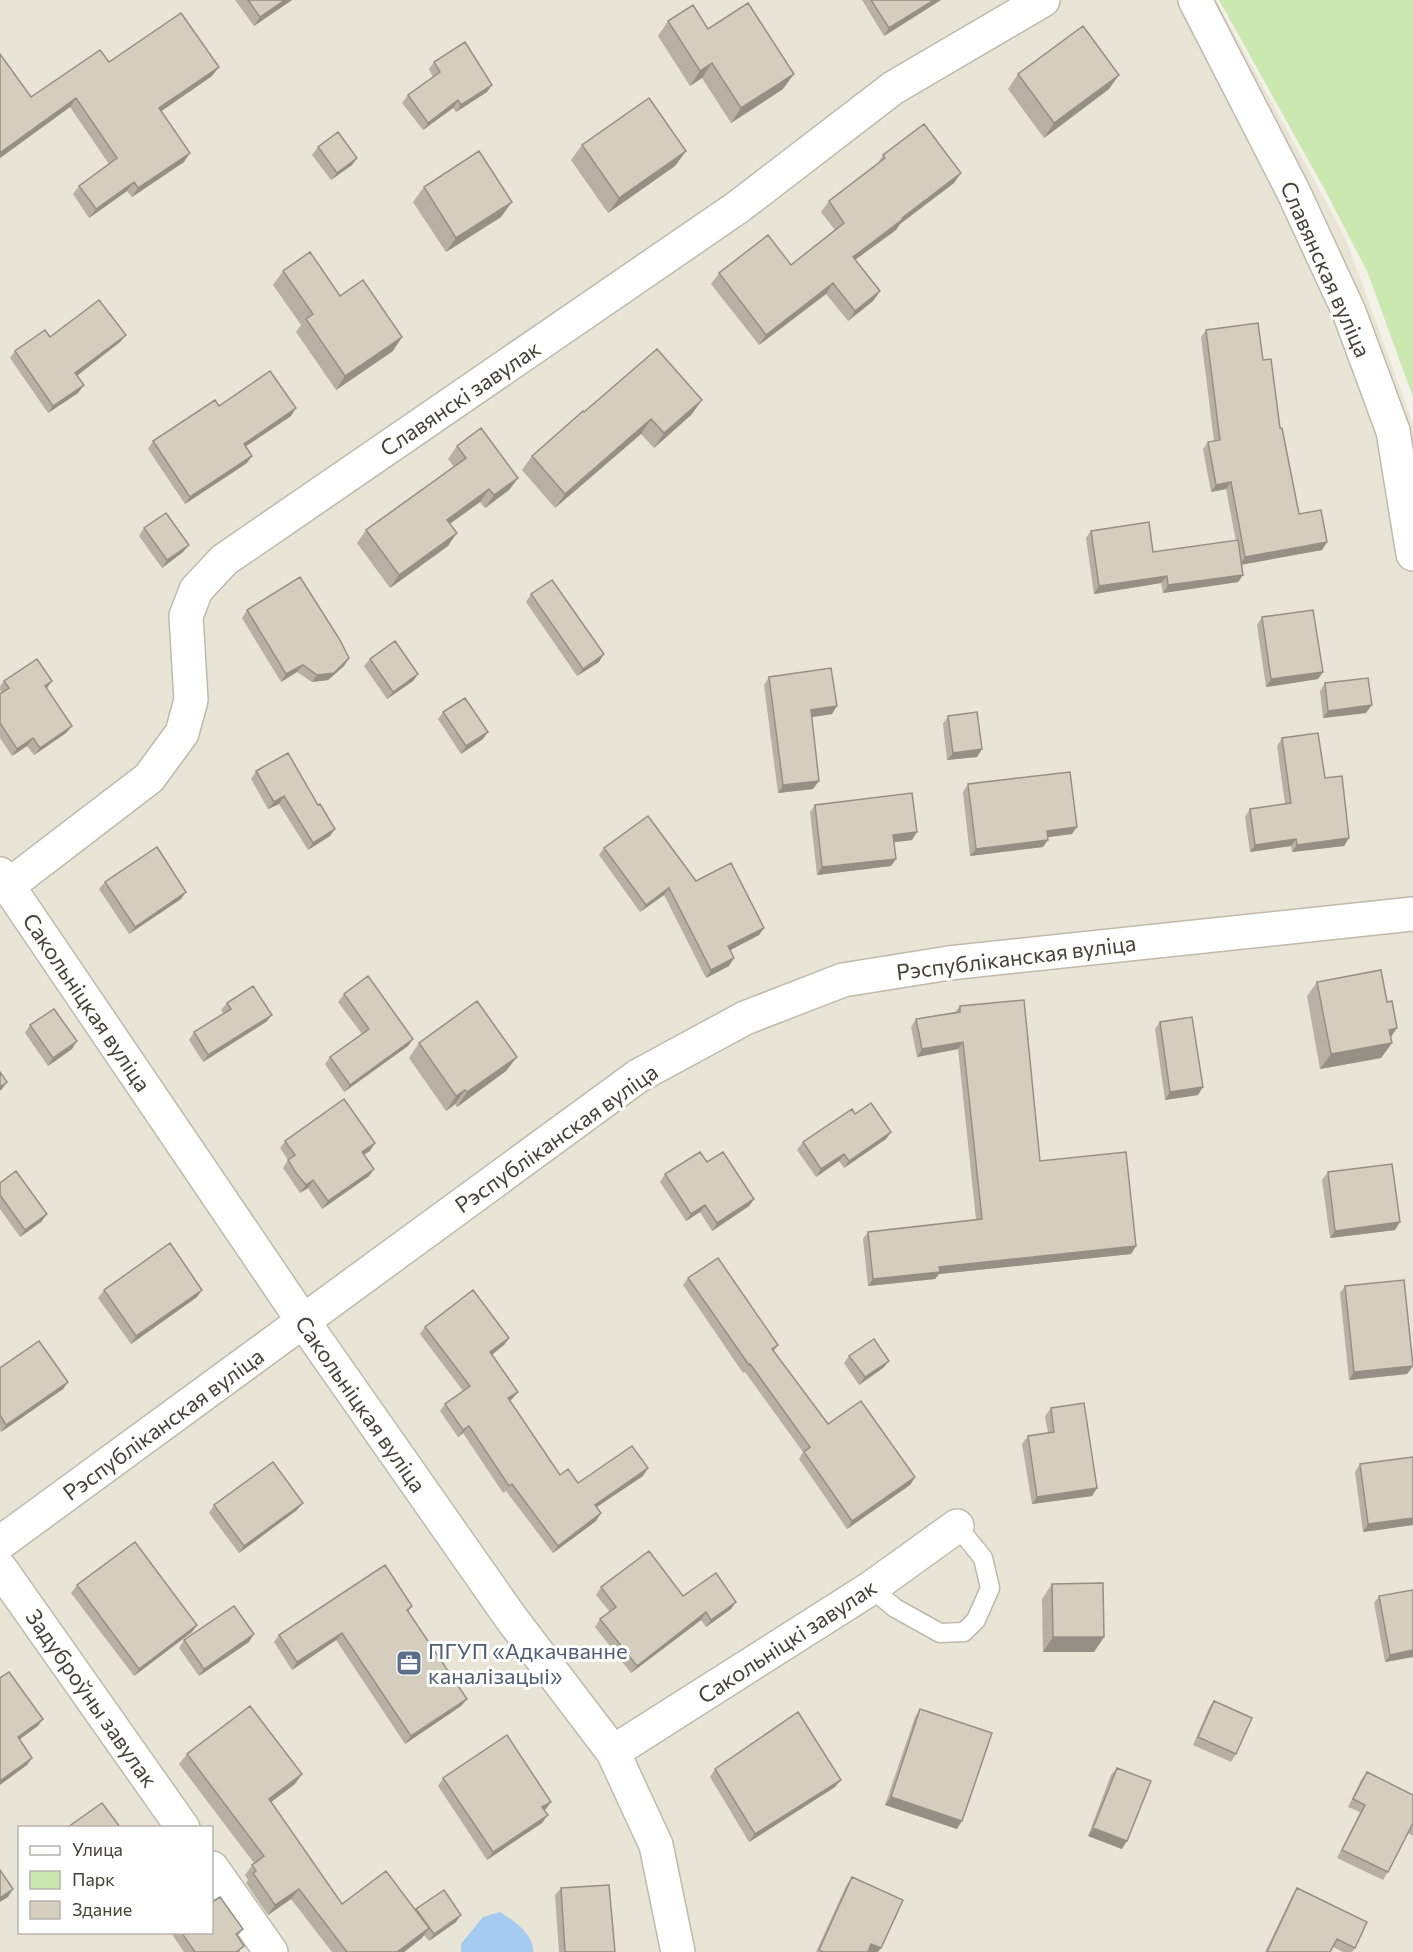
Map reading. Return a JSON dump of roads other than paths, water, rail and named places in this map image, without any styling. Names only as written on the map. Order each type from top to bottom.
[{"type":"street","name":"Славянскі завулак","points":[[4,880],[149,778],[182,733],[191,700],[186,616],[196,590],[224,560],[738,207],[893,88],[1043,0]]},
{"type":"street","name":"Славянская вуліца","points":[[1195,0],[1293,191],[1349,312],[1393,431],[1413,554]]},
{"type":"street","name":"Сакольніцкая вуліца","points":[[4,880],[303,1321],[511,1618],[613,1752],[656,1845],[678,1952]]},
{"type":"street","name":"Рэспубліканская вуліца","points":[[0,1543],[638,1076],[745,1018],[843,980],[949,963],[1413,914]]},
{"type":"street","name":"Сакольніцкі завулак","points":[[613,1752],[871,1588],[957,1526]]},
{"type":"street","name":"Задуброўны завулак","points":[[0,1568],[182,1826]]},
{"type":"street","points":[[213,1869],[271,1952]]},
{"type":"lane","points":[[871,1588],[895,1608],[940,1633],[964,1632],[976,1620],[990,1588],[983,1558],[957,1526]]},
{"type":"water","points":[[500,1912],[527,1934],[533,1952],[461,1952],[461,1944],[483,1917]]},
{"type":"place","name":"ПГУП «Адкачванне каналізацыі»","points":[[409,1663]]}]
